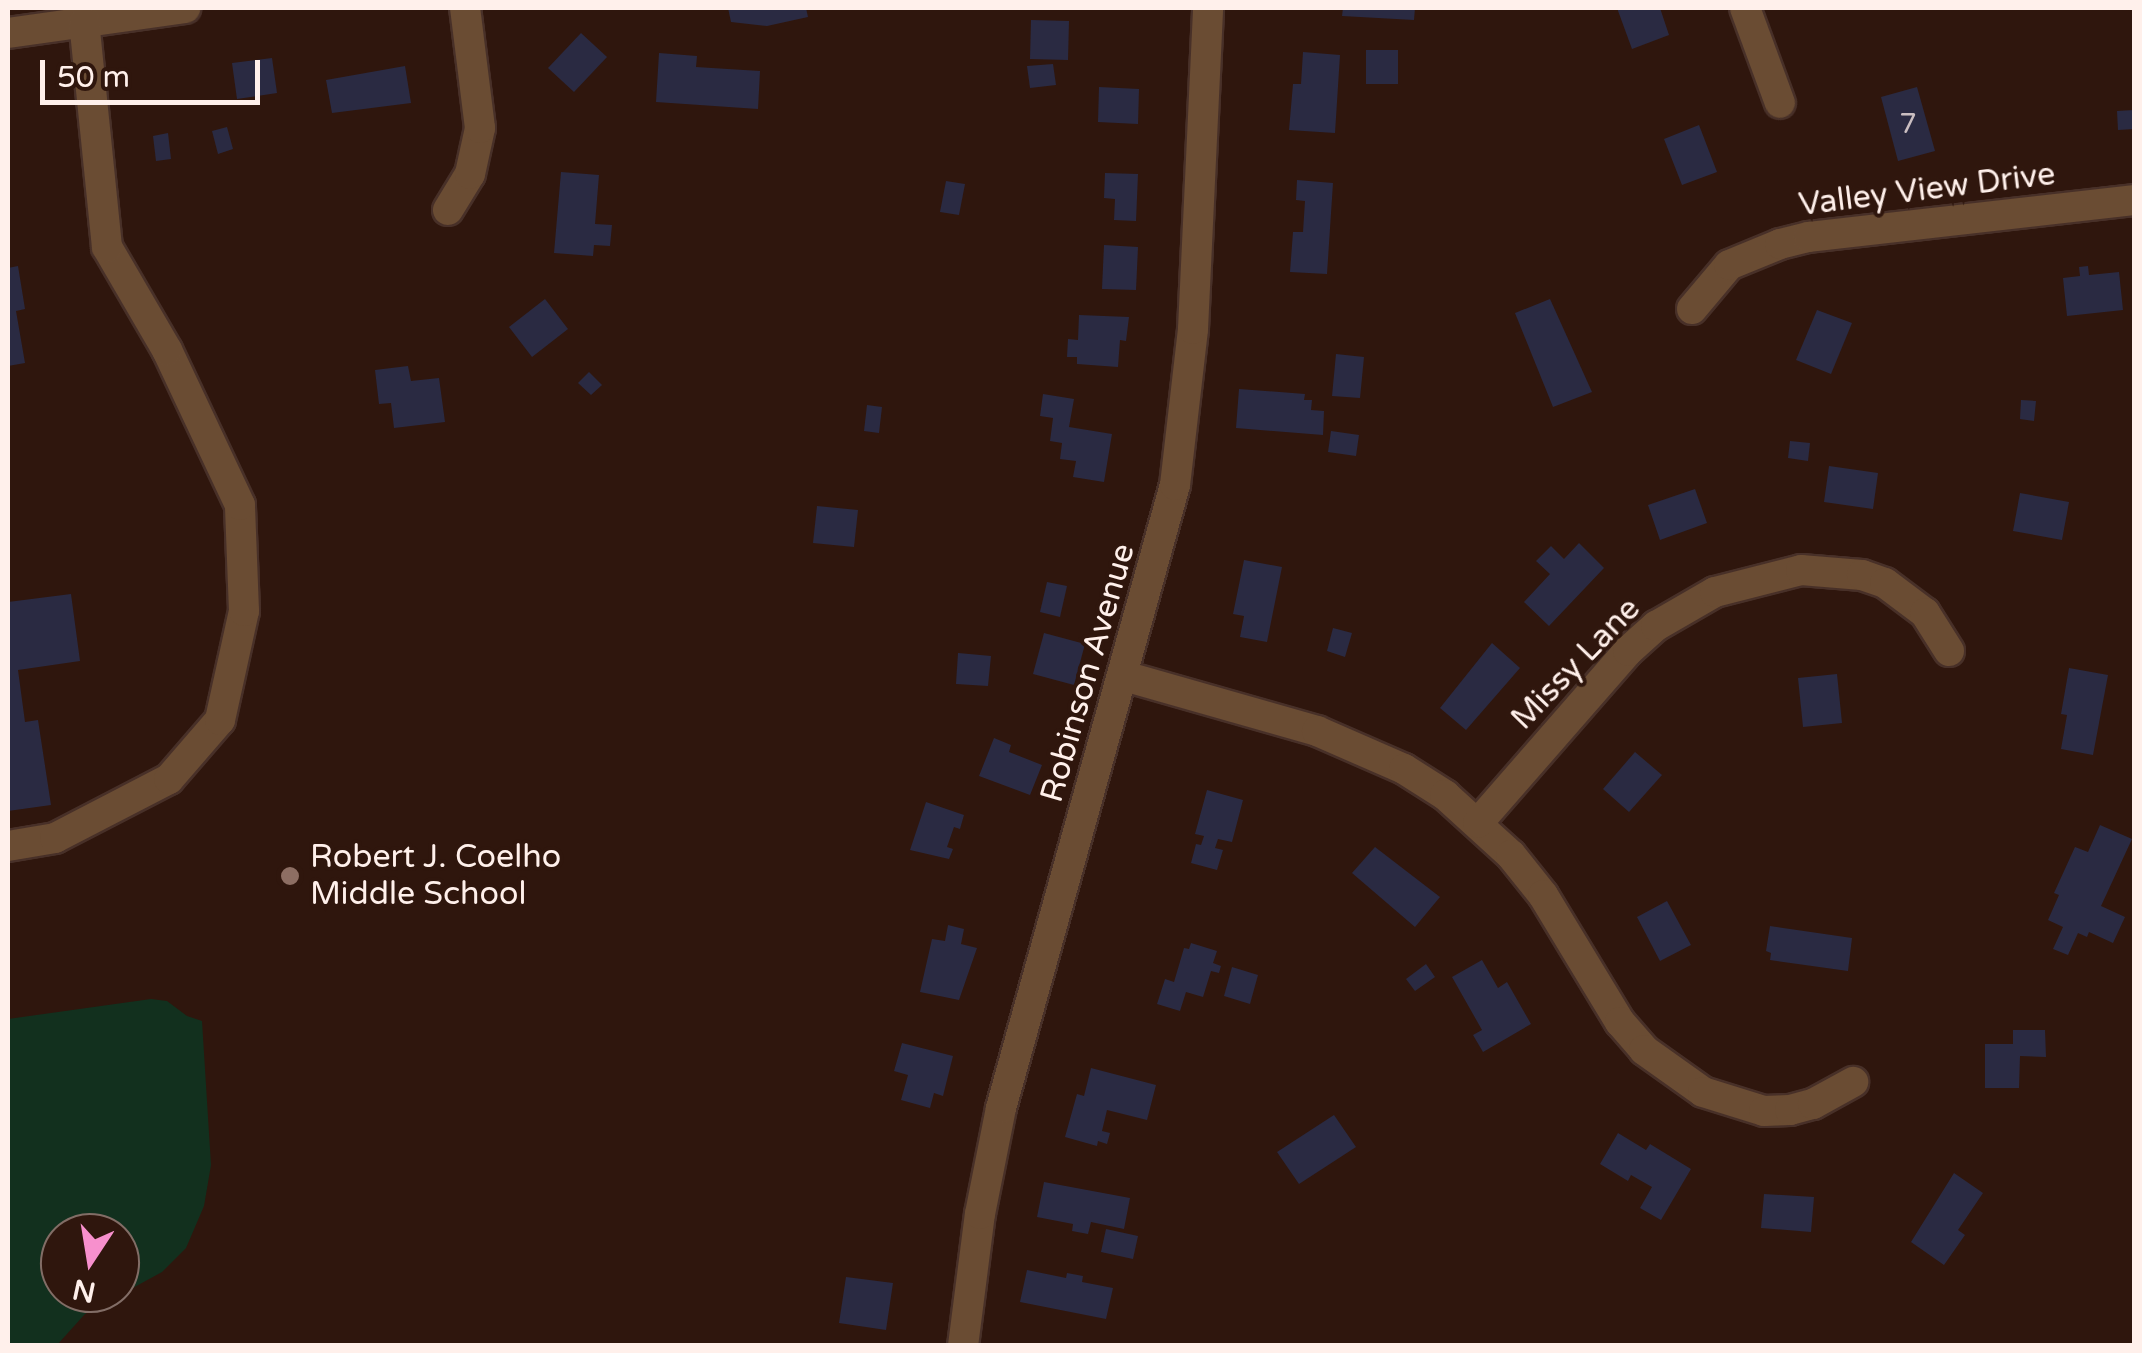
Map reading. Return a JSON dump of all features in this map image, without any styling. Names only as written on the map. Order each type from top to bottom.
[{"type":"street","points":[[8,32],[185,8]]},
{"type":"street","points":[[448,210],[470,174],[480,128],[465,8]]},
{"type":"street","name":"Robinson Avenue","points":[[963,1346],[980,1214],[998,1124],[1165,527],[1184,421],[1208,8]]},
{"type":"street","points":[[1745,8],[1780,103]]},
{"type":"street","points":[[8,846],[55,838],[169,779],[220,720],[244,612],[240,505],[168,350],[107,247],[84,22]]},
{"type":"street","name":"Valley View Drive","points":[[1692,308],[1729,265],[1794,240],[2134,200]]},
{"type":"street","name":"Missy Lane","points":[[1478,823],[1628,651],[1687,605],[1715,592],[1801,570],[1862,575],[1885,583],[1915,604],[1949,652]]},
{"type":"street","points":[[1124,676],[1272,716],[1360,748],[1431,786],[1478,823],[1543,894],[1620,1022],[1672,1074],[1703,1092],[1764,1111],[1813,1104],[1853,1082]]},
{"type":"green space","points":[[151,999],[167,1001],[187,1016],[202,1021],[211,1165],[204,1206],[186,1248],[162,1272],[140,1284],[140,1213],[40,1213],[40,1313],[87,1313],[57,1345],[8,1345],[8,1019]]},
{"type":"building","points":[[728,8],[806,8],[808,17],[767,26],[731,22]]},
{"type":"building","points":[[1343,8],[1415,8],[1414,20],[1342,16]]},
{"type":"building","points":[[1617,8],[1660,8],[1669,35],[1632,49]]},
{"type":"building","points":[[1031,20],[1069,21],[1068,60],[1030,59]]},
{"type":"building","points":[[581,33],[607,57],[574,92],[548,68]]},
{"type":"building","points":[[1366,50],[1398,50],[1398,84],[1366,84]]},
{"type":"building","points":[[1303,52],[1340,55],[1335,133],[1289,130],[1293,84],[1301,84]]},
{"type":"building","points":[[659,53],[697,56],[696,67],[760,71],[758,109],[656,102]]},
{"type":"building","points":[[272,58],[277,93],[237,99],[232,63]]},
{"type":"building","points":[[1053,64],[1056,85],[1030,88],[1027,66]]},
{"type":"building","points":[[405,66],[411,103],[332,113],[326,80]]},
{"type":"building","points":[[1099,87],[1139,89],[1138,124],[1098,122]]},
{"type":"building","points":[[1917,87],[1935,151],[1898,161],[1881,97]]},
{"type":"building","points":[[2134,110],[2134,129],[2118,130],[2117,111]]},
{"type":"building","points":[[1699,125],[1717,172],[1682,185],[1664,139]]},
{"type":"building","points":[[227,127],[233,149],[218,154],[212,131]]},
{"type":"building","points":[[168,133],[171,159],[156,161],[153,136]]},
{"type":"building","points":[[561,172],[599,175],[595,224],[612,225],[610,246],[594,245],[593,256],[554,253]]},
{"type":"building","points":[[1105,173],[1138,174],[1136,221],[1114,220],[1115,199],[1104,198]]},
{"type":"building","points":[[1297,180],[1333,183],[1327,274],[1290,272],[1293,232],[1303,232],[1305,201],[1296,200]]},
{"type":"building","points":[[946,181],[965,184],[959,215],[940,212]]},
{"type":"building","points":[[1104,245],[1138,247],[1136,290],[1102,289]]},
{"type":"building","points":[[18,266],[25,309],[16,311],[25,363],[8,366],[8,268]]},
{"type":"building","points":[[2088,266],[2089,275],[2119,272],[2123,310],[2067,316],[2063,278],[2080,276],[2079,267]]},
{"type":"building","points":[[545,299],[568,329],[532,357],[509,327]]},
{"type":"building","points":[[1550,299],[1592,392],[1553,407],[1515,313]]},
{"type":"building","points":[[1817,310],[1852,323],[1831,374],[1796,360]]},
{"type":"building","points":[[1079,315],[1129,317],[1126,341],[1120,340],[1118,367],[1077,364],[1077,357],[1067,357],[1068,339],[1078,340]]},
{"type":"building","points":[[1336,354],[1364,357],[1360,398],[1332,396]]},
{"type":"building","points":[[408,366],[411,381],[439,378],[445,422],[394,428],[391,403],[379,404],[375,370]]},
{"type":"building","points":[[589,372],[602,385],[591,395],[578,383]]},
{"type":"building","points":[[1239,389],[1305,394],[1304,400],[1312,400],[1311,410],[1324,411],[1323,435],[1236,428]]},
{"type":"building","points":[[1043,394],[1074,399],[1069,427],[1112,434],[1104,482],[1073,477],[1076,461],[1060,459],[1062,443],[1050,441],[1053,418],[1040,416]]},
{"type":"building","points":[[2021,400],[2036,401],[2034,421],[2020,419]]},
{"type":"building","points":[[867,405],[882,407],[879,433],[864,431]]},
{"type":"building","points":[[1331,431],[1359,435],[1356,456],[1328,452]]},
{"type":"building","points":[[1790,441],[1810,443],[1808,461],[1788,458]]},
{"type":"building","points":[[1829,466],[1878,473],[1873,509],[1824,502]]},
{"type":"building","points":[[1695,489],[1707,523],[1660,540],[1648,505]]},
{"type":"building","points":[[2020,493],[2069,502],[2062,540],[2013,531]]},
{"type":"building","points":[[817,506],[858,510],[854,547],[813,543]]},
{"type":"building","points":[[1579,543],[1604,568],[1549,626],[1524,602],[1550,574],[1536,561],[1551,546],[1564,559]]},
{"type":"building","points":[[1244,560],[1282,567],[1267,642],[1240,637],[1244,616],[1233,614]]},
{"type":"building","points":[[1047,582],[1067,586],[1060,617],[1040,612]]},
{"type":"building","points":[[71,594],[80,661],[18,670],[25,722],[38,720],[51,805],[8,811],[8,602]]},
{"type":"building","points":[[1333,628],[1352,633],[1345,657],[1327,651]]},
{"type":"building","points":[[1044,633],[1085,644],[1074,685],[1033,674]]},
{"type":"building","points":[[1492,643],[1520,668],[1466,730],[1440,708]]},
{"type":"building","points":[[958,653],[991,656],[988,686],[956,684]]},
{"type":"building","points":[[2069,668],[2108,675],[2093,755],[2061,749],[2067,715],[2061,714]]},
{"type":"building","points":[[1837,674],[1842,723],[1803,727],[1798,678]]},
{"type":"building","points":[[994,738],[1011,745],[1009,752],[1042,765],[1030,795],[979,776]]},
{"type":"building","points":[[1635,752],[1662,775],[1629,812],[1603,789]]},
{"type":"building","points":[[1207,790],[1243,800],[1232,842],[1218,839],[1215,848],[1223,850],[1217,870],[1191,863],[1196,844],[1201,845],[1204,836],[1195,834]]},
{"type":"building","points":[[926,802],[964,815],[960,829],[954,827],[947,847],[953,849],[949,859],[910,850]]},
{"type":"building","points":[[2100,825],[2132,839],[2101,906],[2125,917],[2113,943],[2089,932],[2087,937],[2078,933],[2068,955],[2053,949],[2063,927],[2048,920],[2059,895],[2054,893],[2075,847],[2088,852]]},
{"type":"building","points":[[1375,847],[1440,897],[1415,927],[1352,873]]},
{"type":"building","points":[[1667,901],[1691,945],[1660,961],[1637,917]]},
{"type":"building","points":[[948,925],[964,929],[961,944],[977,948],[959,1000],[920,992],[932,939],[945,941]]},
{"type":"building","points":[[1770,926],[1852,938],[1848,971],[1770,960],[1771,953],[1766,951]]},
{"type":"building","points":[[1191,943],[1217,951],[1213,963],[1221,966],[1219,973],[1211,971],[1203,997],[1186,992],[1180,1011],[1157,1004],[1165,979],[1174,982],[1184,948],[1189,949]]},
{"type":"building","points":[[1482,960],[1498,988],[1507,982],[1531,1024],[1483,1052],[1473,1035],[1482,1030],[1452,977]]},
{"type":"building","points":[[1426,964],[1435,977],[1415,991],[1406,979]]},
{"type":"building","points":[[1232,967],[1258,975],[1250,1004],[1224,996]]},
{"type":"building","points":[[2013,1030],[2045,1030],[2046,1057],[2020,1056],[2019,1088],[1985,1088],[1985,1044],[2013,1044]]},
{"type":"building","points":[[902,1043],[953,1056],[943,1096],[934,1093],[930,1108],[901,1100],[908,1075],[894,1071]]},
{"type":"building","points":[[1091,1068],[1156,1085],[1147,1120],[1107,1110],[1102,1131],[1110,1133],[1107,1144],[1098,1141],[1097,1146],[1065,1137],[1077,1094],[1084,1096]]},
{"type":"building","points":[[1334,1115],[1356,1147],[1299,1184],[1277,1152]]},
{"type":"building","points":[[1618,1133],[1646,1150],[1650,1144],[1691,1169],[1661,1220],[1640,1208],[1652,1187],[1631,1175],[1628,1181],[1600,1164]]},
{"type":"building","points":[[1954,1173],[1983,1193],[1958,1230],[1965,1235],[1944,1265],[1911,1242]]},
{"type":"building","points":[[1044,1182],[1130,1198],[1124,1229],[1091,1222],[1088,1234],[1072,1231],[1073,1224],[1037,1217]]},
{"type":"building","points":[[1764,1194],[1814,1197],[1811,1232],[1761,1228]]},
{"type":"building","points":[[1106,1229],[1138,1236],[1133,1259],[1101,1252]]},
{"type":"building","points":[[1027,1270],[1066,1278],[1067,1273],[1083,1276],[1082,1282],[1113,1288],[1106,1319],[1020,1302]]},
{"type":"building","points":[[846,1277],[893,1283],[886,1330],[839,1323]]},
{"type":"place","name":"Robert J. Coelho Middle School","points":[[290,876]]}]
